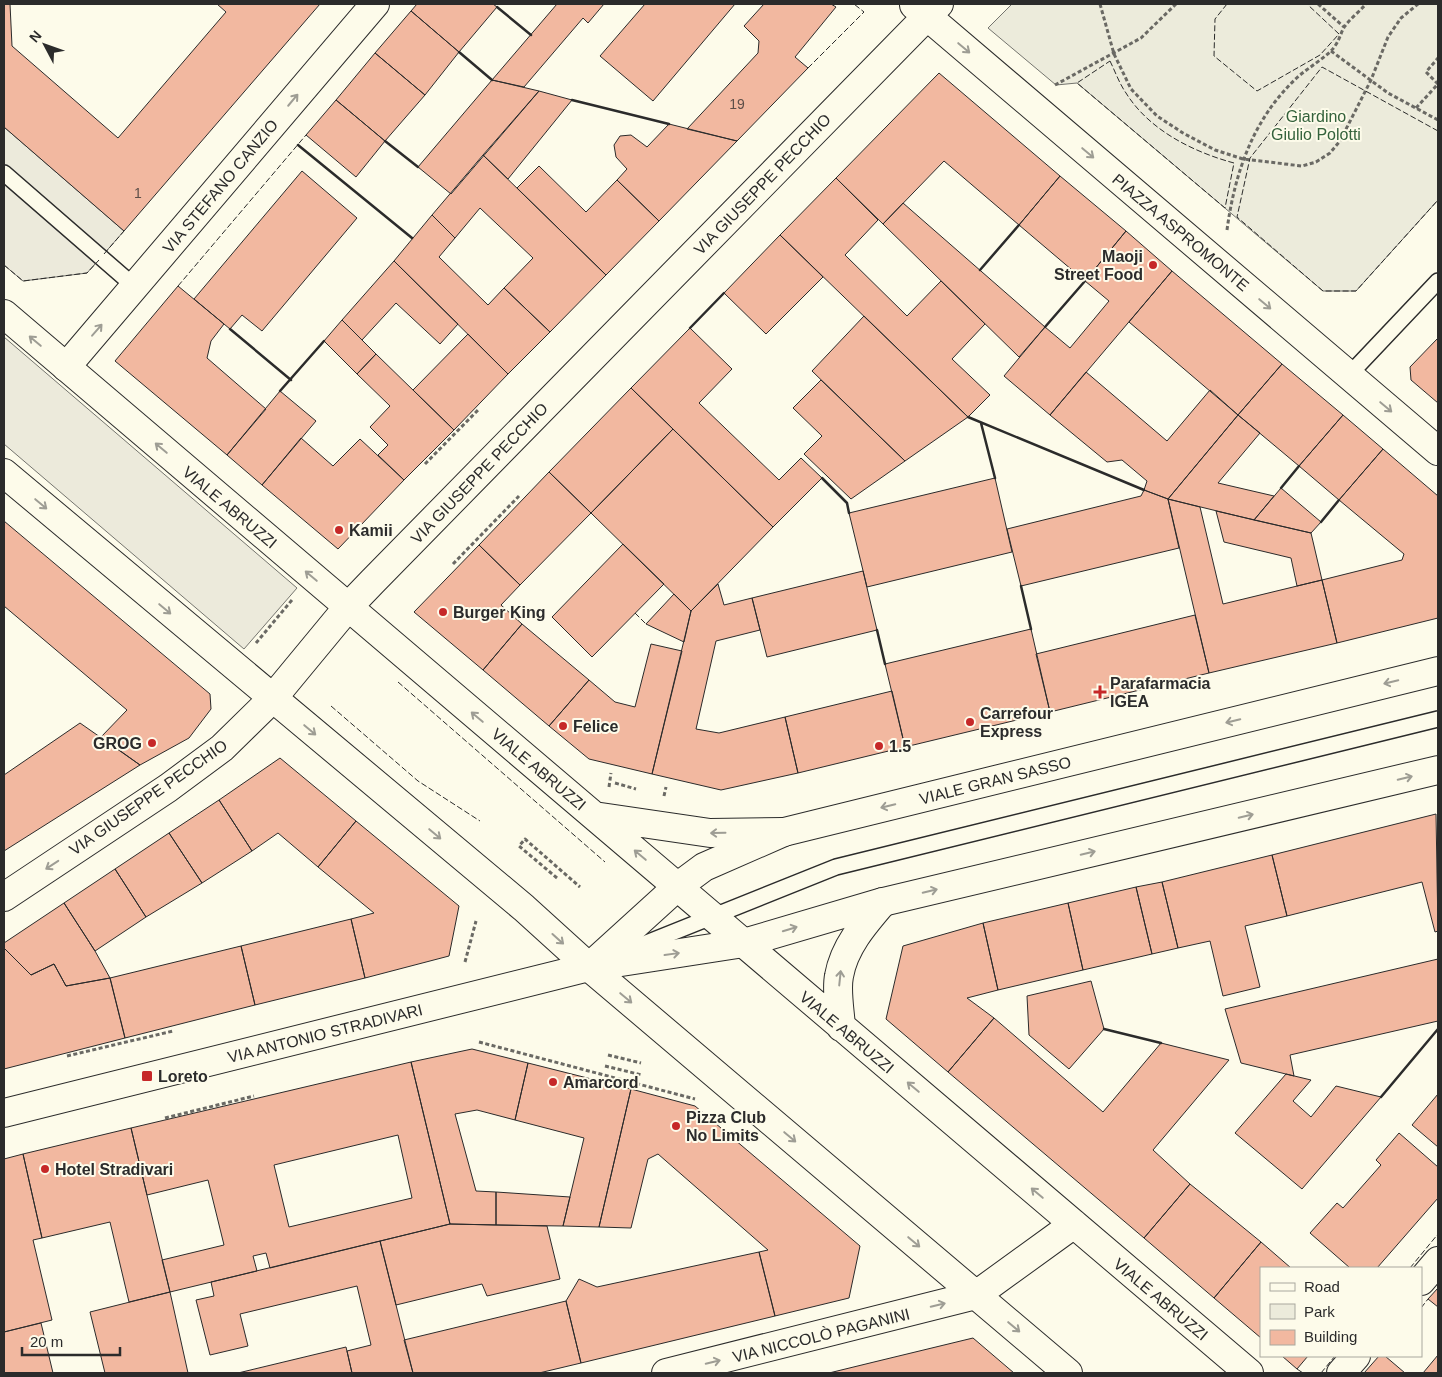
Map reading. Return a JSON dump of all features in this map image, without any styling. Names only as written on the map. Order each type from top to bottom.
[{"type":"main road","name":"VIA STEFANO CANZIO","points":[[66,367],[375,4]]},
{"type":"main road","name":"PIAZZA ASPROMONTE","points":[[926,8],[1438,451]]},
{"type":"main road","name":"VIA GIUSEPPE PECCHIO","points":[[4,897],[183,777],[222,748],[272,699],[348,607],[926,8]]},
{"type":"main road","name":"VIALE ABRUZZI","points":[[4,314],[1249,1373]]},
{"type":"main road","points":[[4,473],[524,908],[589,967],[1068,1373]]},
{"type":"main road","name":"VIALE GRAN SASSO","points":[[589,967],[677,887],[704,867],[784,832],[1438,671]]},
{"type":"main road","points":[[589,967],[744,943],[883,902],[1438,770]]},
{"type":"main road","points":[[594,816],[710,833],[784,832]]},
{"type":"main road","points":[[841,1027],[838,977],[845,954],[864,924],[883,902]]},
{"type":"main road","name":"VIA ANTONIO STRADIVARI","points":[[4,1113],[589,967]]},
{"type":"main road","points":[[976,1295],[1074,1224]]},
{"type":"main road","points":[[1422,1280],[1438,1261]]},
{"type":"main road","name":"VIA NICCOLÒ PAGANINI","points":[[666,1373],[976,1295]]},
{"type":"main road","points":[[1341,1373],[1355,1357]]},
{"type":"lane","points":[[4,173],[134,286]]},
{"type":"lane","points":[[1349,375],[1438,281]]},
{"type":"lane","points":[[589,967],[836,867],[1438,718]]},
{"type":"path","points":[[1100,4],[1114,54],[1131,89],[1157,116],[1183,133],[1215,150],[1243,159],[1302,166],[1316,162],[1330,153],[1340,141],[1371,80],[1388,37],[1401,18],[1418,4]]},
{"type":"path","points":[[1052,85],[1056,85],[1141,38],[1176,4]]},
{"type":"path","points":[[1318,4],[1344,27]]},
{"type":"path","points":[[1227,233],[1233,191],[1243,159],[1258,128],[1277,99],[1300,75],[1331,51],[1342,37],[1344,27],[1366,4]]},
{"type":"path","points":[[1331,51],[1371,80],[1438,120]]},
{"type":"path","points":[[1416,108],[1438,84],[1426,72],[1438,58]]},
{"type":"path","points":[[425,464],[479,409]]},
{"type":"path","points":[[453,564],[519,496]]},
{"type":"path","points":[[253,648],[295,597]]},
{"type":"path","points":[[615,783],[642,790]]},
{"type":"path","points":[[556,878],[519,846],[525,839],[580,887]]},
{"type":"path","points":[[465,962],[476,921]]},
{"type":"path","points":[[67,1056],[174,1031]]},
{"type":"path","points":[[479,1042],[698,1100]]},
{"type":"path","points":[[608,1055],[641,1063]]},
{"type":"path","points":[[605,1066],[642,1075]]},
{"type":"path","points":[[165,1118],[254,1096]]},
{"type":"green space","name":"Giardino Giulio Polotti","points":[[1012,4],[1438,4],[1438,200],[1356,291],[1323,291],[1077,83],[1056,85],[988,28]]},
{"type":"shaded area","points":[[4,127],[124,231],[87,273],[23,281],[4,265]]},
{"type":"shaded area","points":[[4,337],[297,588],[244,649],[4,444]]},
{"type":"building","points":[[4,4],[10,4],[12,46],[118,138],[226,12],[217,4],[320,4],[124,231],[4,127]]},
{"type":"building","points":[[417,4],[493,4],[497,7],[459,52],[411,11]]},
{"type":"building","points":[[557,4],[604,4],[588,23],[583,18],[524,87],[492,80]]},
{"type":"building","points":[[645,4],[735,4],[653,101],[600,56]]},
{"type":"building","points":[[764,4],[831,4],[836,7],[795,57],[808,68],[737,141],[687,129],[758,53],[759,41],[744,26]]},
{"type":"building","points":[[411,11],[459,52],[425,95],[375,53]]},
{"type":"building","points":[[375,53],[425,95],[385,141],[336,100]]},
{"type":"building","points":[[939,73],[1060,176],[1019,225],[944,161],[883,224],[836,178]]},
{"type":"building","points":[[492,80],[539,91],[451,194],[418,167]]},
{"type":"building","points":[[539,91],[572,100],[508,179],[483,155]]},
{"type":"building","points":[[336,100],[385,141],[356,177],[306,135]]},
{"type":"building","points":[[669,124],[737,141],[659,221],[617,180],[627,169],[616,157],[614,145],[620,136],[631,135],[647,147]]},
{"type":"building","points":[[483,155],[606,275],[550,332],[504,288],[533,258],[480,208],[455,238],[432,215]]},
{"type":"building","points":[[539,166],[586,212],[617,180],[659,221],[606,275],[517,188]]},
{"type":"building","points":[[302,171],[357,218],[262,331],[242,315],[230,329],[194,299]]},
{"type":"building","points":[[1060,176],[1126,231],[1085,281],[1019,225]]},
{"type":"building","points":[[836,178],[878,220],[845,255],[907,316],[941,281],[985,324],[952,359],[990,395],[968,417],[780,235]]},
{"type":"building","points":[[903,203],[1045,327],[1019,357],[883,224]]},
{"type":"building","points":[[432,215],[455,238],[439,257],[488,305],[504,288],[550,332],[508,374],[394,261]]},
{"type":"building","points":[[1126,231],[1172,271],[1050,415],[1004,376],[1045,327],[1070,348],[1109,301],[1085,281]]},
{"type":"building","points":[[780,235],[823,277],[766,334],[724,293]]},
{"type":"building","points":[[394,261],[458,324],[440,344],[396,303],[362,340],[342,320]]},
{"type":"building","points":[[1172,271],[1282,364],[1238,415],[1129,322]]},
{"type":"building","points":[[178,286],[224,324],[211,341],[207,358],[266,409],[227,455],[115,361]]},
{"type":"building","points":[[864,316],[968,417],[905,461],[812,371]]},
{"type":"building","points":[[342,320],[376,354],[357,374],[324,341]]},
{"type":"building","points":[[690,328],[732,369],[699,403],[779,480],[801,458],[822,478],[773,527],[631,388]]},
{"type":"building","points":[[468,334],[508,374],[454,430],[413,390]]},
{"type":"building","points":[[1438,338],[1438,403],[1411,380],[1410,367]]},
{"type":"building","points":[[376,354],[454,430],[404,480],[378,455],[388,445],[370,427],[390,406],[357,374]]},
{"type":"building","points":[[1282,364],[1343,415],[1299,466],[1238,415]]},
{"type":"building","points":[[1086,372],[1167,441],[1210,390],[1238,415],[1168,499],[1144,490],[1147,481],[1122,460],[1107,462],[1050,415]]},
{"type":"building","points":[[821,380],[905,461],[851,499],[804,454],[822,436],[793,408]]},
{"type":"building","points":[[631,388],[673,429],[591,513],[549,472]]},
{"type":"building","points":[[280,391],[316,421],[262,485],[227,455]]},
{"type":"building","points":[[1238,415],[1260,433],[1218,483],[1274,496],[1254,520],[1168,499]]},
{"type":"building","points":[[1343,415],[1383,449],[1339,500],[1299,466]]},
{"type":"building","points":[[673,429],[773,527],[691,611],[591,513]]},
{"type":"building","points":[[301,438],[333,466],[360,439],[404,480],[338,549],[262,485]]},
{"type":"building","points":[[1383,449],[1438,496],[1438,618],[1337,643],[1322,580],[1402,560],[1404,554],[1339,500]]},
{"type":"building","points":[[549,472],[591,513],[520,585],[479,545]]},
{"type":"building","points":[[995,478],[1012,552],[867,587],[849,513]]},
{"type":"building","points":[[1281,488],[1321,522],[1311,533],[1254,520]]},
{"type":"building","points":[[1144,490],[1168,499],[1179,548],[1021,586],[1007,529],[1141,496]]},
{"type":"building","points":[[1168,499],[1200,507],[1223,604],[1322,580],[1337,643],[1209,673]]},
{"type":"building","points":[[1216,511],[1311,533],[1322,580],[1297,586],[1291,558],[1224,542]]},
{"type":"building","points":[[4,521],[210,694],[211,709],[189,738],[140,765],[101,737],[127,710],[4,606]]},
{"type":"building","points":[[623,544],[664,584],[592,657],[552,617]]},
{"type":"building","points":[[479,545],[520,585],[501,605],[522,624],[483,670],[414,612]]},
{"type":"building","points":[[863,571],[877,630],[767,657],[752,598]]},
{"type":"building","points":[[718,584],[724,605],[752,598],[760,630],[716,641],[696,729],[719,733],[785,717],[798,773],[721,790],[652,774],[691,611]]},
{"type":"building","points":[[674,594],[691,611],[684,642],[646,624]]},
{"type":"building","points":[[1195,615],[1209,673],[1050,712],[1036,654]]},
{"type":"building","points":[[522,624],[589,680],[549,726],[483,670]]},
{"type":"building","points":[[1031,629],[1050,712],[905,747],[885,664]]},
{"type":"building","points":[[651,644],[682,651],[652,774],[589,759],[549,726],[589,680],[615,702],[635,707]]},
{"type":"building","points":[[892,691],[905,747],[798,773],[785,717]]},
{"type":"building","points":[[80,723],[140,765],[4,851],[4,775]]},
{"type":"building","points":[[280,758],[356,821],[318,867],[278,833],[252,851],[219,800]]},
{"type":"building","points":[[219,800],[252,851],[202,883],[169,833]]},
{"type":"building","points":[[1436,814],[1438,931],[1435,932],[1422,882],[1287,916],[1272,855]]},
{"type":"building","points":[[356,821],[459,906],[449,956],[365,978],[351,919],[374,913],[318,867]]},
{"type":"building","points":[[169,833],[202,883],[146,917],[115,869]]},
{"type":"building","points":[[1272,855],[1287,916],[1245,926],[1260,987],[1223,996],[1210,941],[1178,948],[1162,882]]},
{"type":"building","points":[[115,869],[146,917],[95,951],[64,903]]},
{"type":"building","points":[[1162,882],[1178,948],[1152,954],[1136,887]]},
{"type":"building","points":[[1136,887],[1152,954],[1083,970],[1068,903]]},
{"type":"building","points":[[64,903],[110,978],[66,986],[54,964],[31,975],[4,948],[4,943]]},
{"type":"building","points":[[1068,903],[1083,970],[998,990],[983,923]]},
{"type":"building","points":[[351,919],[365,978],[255,1005],[241,946]]},
{"type":"building","points":[[983,923],[998,990],[967,998],[994,1018],[948,1072],[886,1019],[903,946]]},
{"type":"building","points":[[241,946],[255,1005],[125,1038],[110,978]]},
{"type":"building","points":[[4,948],[31,975],[54,964],[66,986],[110,978],[125,1038],[4,1069]]},
{"type":"building","points":[[1438,959],[1438,1021],[1290,1055],[1294,1076],[1241,1063],[1225,1009]]},
{"type":"building","points":[[1091,981],[1104,1029],[1069,1069],[1029,1035],[1027,996]]},
{"type":"building","points":[[994,1018],[1103,1112],[1161,1043],[1229,1060],[1153,1150],[1190,1184],[1144,1238],[948,1072]]},
{"type":"building","points":[[472,1049],[528,1063],[515,1120],[477,1110],[455,1114],[476,1191],[496,1192],[496,1225],[450,1224],[411,1062]]},
{"type":"building","points":[[411,1062],[450,1224],[270,1268],[266,1253],[253,1256],[257,1271],[170,1292],[162,1260],[224,1245],[208,1180],[147,1195],[131,1128]],"holes":[[[398,1135],[412,1198],[289,1227],[274,1165]]]},
{"type":"building","points":[[528,1063],[631,1089],[599,1227],[563,1226],[584,1138],[515,1120]]},
{"type":"building","points":[[1286,1074],[1311,1080],[1293,1101],[1311,1117],[1336,1086],[1381,1097],[1302,1189],[1235,1133]]},
{"type":"building","points":[[631,1089],[695,1106],[860,1246],[849,1298],[775,1316],[759,1252],[768,1250],[658,1154],[648,1159],[631,1228],[599,1227]]},
{"type":"building","points":[[1438,1094],[1438,1147],[1412,1125]]},
{"type":"building","points":[[131,1128],[170,1292],[129,1302],[110,1222],[42,1238],[23,1154]]},
{"type":"building","points":[[1399,1133],[1438,1167],[1438,1198],[1378,1267],[1349,1267],[1310,1233],[1337,1203],[1343,1208],[1381,1165],[1376,1160]]},
{"type":"building","points":[[23,1154],[42,1238],[33,1240],[52,1320],[4,1332],[4,1159]]},
{"type":"building","points":[[1190,1184],[1261,1242],[1214,1298],[1144,1238]]},
{"type":"building","points":[[496,1192],[570,1197],[563,1226],[496,1225]]},
{"type":"building","points":[[450,1224],[547,1226],[560,1279],[487,1296],[482,1284],[396,1305],[380,1241]]},
{"type":"building","points":[[380,1241],[413,1373],[352,1373],[347,1351],[371,1345],[357,1286],[240,1314],[248,1346],[210,1355],[196,1300],[214,1296],[211,1282]]},
{"type":"building","points":[[1261,1242],[1290,1267],[1260,1267],[1260,1337],[1214,1298]]},
{"type":"building","points":[[759,1252],[775,1316],[581,1363],[566,1301],[579,1279],[597,1287]]},
{"type":"building","points":[[1438,1288],[1438,1307],[1428,1299]]},
{"type":"building","points":[[170,1292],[188,1373],[105,1373],[90,1312]]},
{"type":"building","points":[[566,1301],[581,1363],[539,1373],[413,1373],[404,1340]]},
{"type":"building","points":[[41,1323],[53,1373],[4,1373],[4,1332]]},
{"type":"building","points":[[973,1338],[1014,1373],[829,1373],[874,1362]]},
{"type":"building","points":[[346,1347],[352,1373],[238,1373]]},
{"type":"building","points":[[1438,1355],[1438,1373],[1423,1373]]},
{"type":"building","points":[[1283,1357],[1307,1357],[1297,1369]]},
{"type":"building","points":[[1378,1357],[1386,1357],[1405,1373],[1364,1373]]},
{"type":"fence","points":[[808,68],[864,12],[854,4]]},
{"type":"fence","points":[[1227,4],[1215,19],[1214,56],[1257,91],[1320,55],[1339,34],[1307,4]]},
{"type":"fence","points":[[1110,61],[1126,93],[1159,129],[1203,153],[1234,163],[1225,208],[1077,83],[1110,61]]},
{"type":"fence","points":[[1438,131],[1322,67],[1250,158],[1237,217],[1323,291],[1356,291],[1438,200]]},
{"type":"fence","points":[[178,286],[306,135]]},
{"type":"fence","points":[[104,254],[124,231]]},
{"type":"fence","points":[[4,265],[23,281],[87,273],[99,260]]},
{"type":"fence","points":[[635,613],[646,624]]},
{"type":"fence","points":[[398,682],[605,862]]},
{"type":"fence","points":[[331,706],[418,781],[480,821]]},
{"type":"fence","points":[[1411,1267],[1438,1234]]},
{"type":"fence","points":[[1422,1307],[1428,1299]]},
{"type":"fence","points":[[1321,1373],[1334,1357]]},
{"type":"fence","points":[[1297,1369],[1303,1373]]},
{"type":"wall","points":[[497,7],[531,35]]},
{"type":"wall","points":[[459,52],[492,80]]},
{"type":"wall","points":[[572,100],[669,124]]},
{"type":"wall","points":[[385,141],[418,167]]},
{"type":"wall","points":[[298,145],[412,238]]},
{"type":"wall","points":[[980,270],[1019,225]]},
{"type":"wall","points":[[1045,327],[1085,281]]},
{"type":"wall","points":[[690,328],[724,293]]},
{"type":"wall","points":[[230,329],[291,380]]},
{"type":"wall","points":[[280,391],[324,341]]},
{"type":"wall","points":[[968,417],[1144,490]]},
{"type":"wall","points":[[981,423],[995,478]]},
{"type":"wall","points":[[1281,488],[1299,466]]},
{"type":"wall","points":[[822,478],[847,503],[849,513]]},
{"type":"wall","points":[[1321,522],[1339,500]]},
{"type":"wall","points":[[1021,586],[1031,629]]},
{"type":"wall","points":[[877,630],[885,664]]},
{"type":"wall","points":[[1104,1029],[1161,1043]]},
{"type":"wall","points":[[1381,1097],[1438,1029]]},
{"type":"place","name":"Maoji Street Food","points":[[1153,265]]},
{"type":"place","name":"Kamii","points":[[339,530]]},
{"type":"place","name":"Burger King","points":[[443,612]]},
{"type":"place","name":"Parafarmacia IGEA","points":[[1100,692]]},
{"type":"place","name":"Carrefour Express","points":[[970,722]]},
{"type":"place","name":"Felice","points":[[563,726]]},
{"type":"place","name":"GROG","points":[[152,743]]},
{"type":"place","name":"1.5","points":[[879,746]]},
{"type":"place","name":"Loreto","points":[[147,1076]]},
{"type":"place","name":"Amarcord","points":[[553,1082]]},
{"type":"place","name":"Pizza Club No Limits","points":[[676,1126]]},
{"type":"place","name":"Hotel Stradivari","points":[[45,1169]]}]
